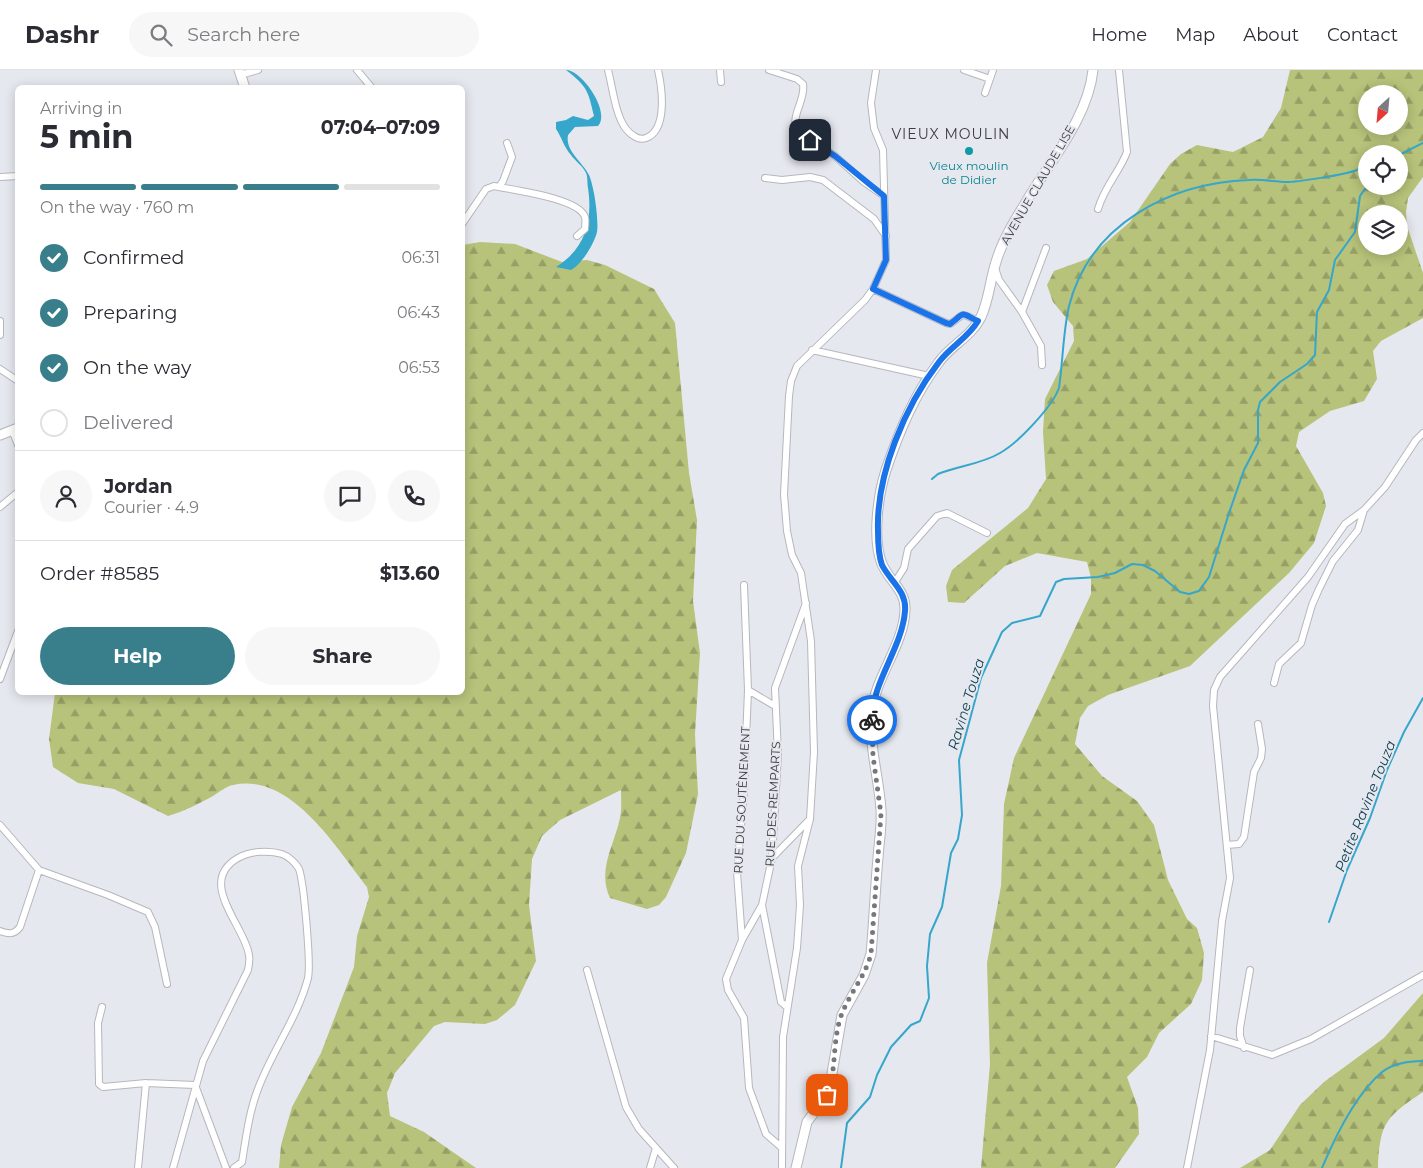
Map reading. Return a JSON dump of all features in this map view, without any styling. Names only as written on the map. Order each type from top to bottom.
[{"type":"street","points":[[244,85],[239,72],[258,70]]},
{"type":"street","points":[[357,70],[370,85]]},
{"type":"street","points":[[608,70],[620,118],[633,136],[643,139],[654,135],[659,126],[661,108],[658,70]]},
{"type":"street","points":[[720,70],[721,82]]},
{"type":"street","points":[[769,70],[797,78],[803,84],[804,90],[794,120],[798,132],[835,156],[884,196]]},
{"type":"street","points":[[782,1168],[783,1037],[797,948],[800,905],[798,866],[810,819],[814,752],[811,642],[801,573],[792,555],[784,494],[791,381],[798,366],[812,350],[865,300],[873,289],[886,260],[887,237],[883,150],[874,128],[871,103],[876,70]]},
{"type":"street","points":[[964,70],[990,79]]},
{"type":"street","points":[[985,93],[993,70]]},
{"type":"street","name":"AVENUE CLAUDE LISE","points":[[796,1168],[807,1122],[827,1095],[830,1086],[842,1015],[864,975],[871,954],[881,814],[873,756],[872,711],[874,697],[904,618],[905,602],[902,592],[885,569],[879,554],[878,514],[881,487],[896,442],[914,400],[947,352],[973,330],[978,321],[995,268],[1013,225],[1079,114],[1092,80],[1093,70]]},
{"type":"street","points":[[1098,208],[1108,182],[1124,162],[1127,152],[1119,70]]},
{"type":"street","points":[[498,187],[504,181],[512,157],[507,143]]},
{"type":"street","points":[[0,177],[15,176]]},
{"type":"street","points":[[765,178],[782,180],[814,177],[822,180],[874,219],[887,237]]},
{"type":"street","points":[[465,220],[486,189],[490,186],[498,187],[556,199],[579,210],[585,217],[585,229],[577,236]]},
{"type":"street","points":[[1022,312],[1046,248]]},
{"type":"street","points":[[995,268],[999,280],[1022,312],[1041,346],[1042,365]]},
{"type":"street","points":[[873,289],[946,323],[950,324],[960,314],[978,321]]},
{"type":"street","points":[[0,321],[0,335]]},
{"type":"street","points":[[812,350],[929,376]]},
{"type":"street","points":[[0,369],[15,379]]},
{"type":"street","points":[[7,431],[15,441]]},
{"type":"street","points":[[1186,1168],[1211,1036],[1222,921],[1230,878],[1213,706],[1214,690],[1220,677],[1308,577],[1346,524],[1364,510],[1384,487],[1416,440],[1423,433]]},
{"type":"street","points":[[0,507],[15,495]]},
{"type":"street","points":[[1274,683],[1279,664],[1301,643],[1318,589],[1333,561],[1358,530],[1364,510]]},
{"type":"street","points":[[894,582],[904,568],[908,549],[937,516],[947,513],[987,532]]},
{"type":"street","name":"RUE DU SOUTÈNEMENT","points":[[742,940],[737,872],[744,791],[748,690],[744,585]]},
{"type":"street","name":"RUE DES REMPARTS","points":[[787,1007],[781,1002],[762,905],[772,858],[778,755],[775,688],[806,601]]},
{"type":"street","points":[[0,679],[15,639]]},
{"type":"street","points":[[748,690],[775,706]]},
{"type":"street","points":[[1227,845],[1239,844],[1244,837],[1254,772],[1261,758],[1262,748],[1258,724]]},
{"type":"street","points":[[772,858],[810,819]]},
{"type":"street","points":[[0,825],[11,840],[39,870],[148,912],[155,928],[168,984]]},
{"type":"street","points":[[173,1168],[195,1085],[204,1060],[248,970],[249,954],[223,895],[221,883],[224,871],[241,856],[275,852],[288,856],[298,868],[304,893],[308,977],[296,1008],[258,1088],[250,1117],[242,1162],[234,1168]]},
{"type":"street","points":[[0,931],[11,934],[17,932],[39,870]]},
{"type":"street","points":[[762,905],[742,940],[726,979],[726,985],[744,1018],[749,1088],[766,1134],[781,1146]]},
{"type":"street","points":[[587,970],[626,1107],[639,1129],[674,1168]]},
{"type":"street","points":[[1244,1048],[1240,1036],[1240,1028],[1250,970]]},
{"type":"street","points":[[1211,1036],[1244,1048],[1272,1054],[1312,1039],[1423,975]]},
{"type":"street","points":[[102,1007],[98,1023],[99,1084],[103,1087],[146,1083],[195,1085]]},
{"type":"street","points":[[138,1168],[146,1083]]},
{"type":"street","points":[[195,1085],[226,1168]]},
{"type":"street","points":[[650,1168],[656,1148]]},
{"type":"green space","points":[[1290,70],[1423,70],[1423,177],[1408,198],[1407,205],[1358,205],[1358,255],[1408,255],[1408,229],[1423,273],[1423,318],[1381,341],[1373,351],[1377,379],[1364,401],[1330,411],[1299,432],[1296,446],[1323,493],[1326,506],[1314,543],[1289,573],[1190,666],[1108,695],[1088,706],[1080,718],[1075,744],[1102,776],[1137,801],[1154,825],[1168,880],[1187,919],[1197,928],[1204,953],[1202,980],[1191,1004],[1159,1033],[1147,1057],[1127,1077],[1138,1108],[1139,1134],[1115,1168],[981,1168],[990,1064],[987,963],[1001,886],[1004,804],[1014,758],[1091,594],[1091,578],[1087,562],[1037,553],[1005,566],[964,603],[948,602],[946,586],[952,570],[1028,508],[1046,479],[1043,432],[1045,399],[1074,341],[1073,326],[1053,302],[1047,285],[1054,271],[1087,259],[1130,222],[1170,164],[1181,154],[1197,145],[1233,152],[1263,137],[1281,108]]},
{"type":"green space","points":[[480,242],[515,244],[562,262],[587,260],[605,265],[654,289],[675,323],[689,473],[697,520],[693,601],[700,653],[695,734],[698,794],[686,853],[666,897],[659,905],[647,909],[610,898],[606,888],[605,878],[608,858],[620,818],[621,790],[560,820],[542,836],[532,859],[529,905],[536,961],[515,1005],[497,1020],[485,1024],[445,1022],[434,1026],[395,1073],[387,1093],[390,1116],[424,1132],[476,1168],[279,1168],[281,1145],[292,1107],[321,1053],[354,967],[357,936],[369,897],[367,887],[342,853],[311,817],[293,802],[274,790],[254,784],[233,785],[191,807],[168,816],[114,789],[78,783],[53,767],[49,739],[55,695],[465,695],[465,245]]},
{"type":"green space","points":[[1423,993],[1423,1092],[1401,1108],[1387,1122],[1381,1140],[1378,1168],[1240,1168],[1270,1150],[1300,1105],[1324,1082],[1384,1038]]},
{"type":"water","points":[[566,70],[573,72],[587,84],[601,111],[601,120],[598,126],[575,127],[568,135],[571,151],[586,170],[591,180],[597,220],[597,232],[590,248],[583,259],[571,270],[556,267],[574,252],[585,233],[589,212],[587,175],[565,146],[556,129],[556,122],[573,116],[588,120],[594,116],[583,85]]},
{"type":"waterway","name":"Ravine Touza","points":[[1408,150],[1423,143]]},
{"type":"waterway","points":[[932,479],[938,474],[986,460],[1000,453],[1025,433],[1049,405],[1059,388],[1067,316],[1080,277],[1095,252],[1114,231],[1137,213],[1190,189],[1219,183],[1253,180],[1289,182],[1333,176],[1358,169]]},
{"type":"waterway","name":"Ravine Touza","points":[[841,1168],[847,1123],[870,1097],[877,1075],[891,1047],[911,1025],[920,1021],[929,998],[927,966],[930,934],[942,907],[951,853],[958,839],[962,815],[959,760],[981,678],[1002,632],[1012,623],[1040,616],[1056,582],[1064,579],[1098,577],[1115,573],[1132,564],[1143,565],[1155,571],[1180,592],[1189,594],[1199,591],[1209,577],[1244,470],[1258,443],[1258,410],[1260,402],[1280,382],[1307,364],[1315,355],[1317,312],[1329,290],[1335,260],[1355,232],[1361,195]]},
{"type":"waterway","name":"Petite Ravine Touza","points":[[1329,922],[1347,870],[1370,818],[1387,770],[1404,732],[1423,698]]},
{"type":"waterway","points":[[1322,1168],[1347,1117],[1372,1081],[1391,1066],[1423,1061]]},
{"type":"way so far","points":[[827,1095],[833,1078],[838,1027],[842,1015],[864,975],[871,954],[881,814],[873,756],[872,720]]},
{"type":"place","name":"Vieux moulin de Didier","points":[[969,151]]},
{"type":"district","name":"VIEUX MOULIN","points":[[951,134]]},
{"type":"route","points":[[810,140],[835,156],[864,182],[884,196],[887,237],[886,260],[873,289],[946,323],[952,323],[960,314],[978,321],[966,337],[947,352],[922,386],[896,442],[881,487],[878,506],[879,554],[885,569],[902,592],[906,609],[902,628],[874,697],[872,720]]}]
